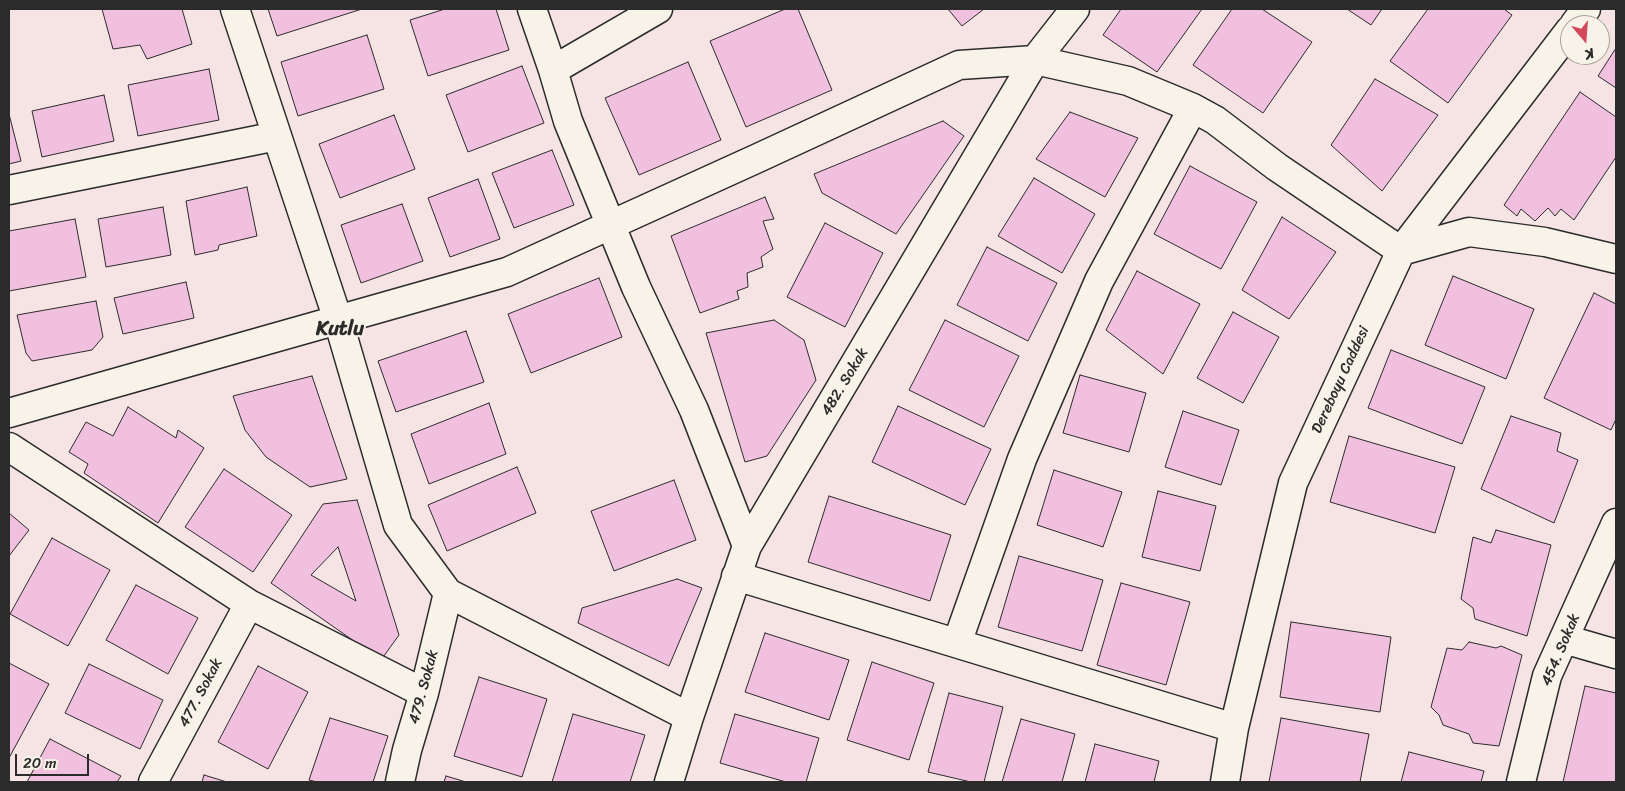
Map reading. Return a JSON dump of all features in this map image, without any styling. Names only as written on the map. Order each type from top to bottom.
[{"type":"street","points":[[235,9],[338,320],[398,525],[448,592],[690,716]]},
{"type":"street","points":[[532,9],[568,121],[636,287],[694,410],[748,546]]},
{"type":"street","points":[[553,70],[658,9]]},
{"type":"street","name":"482. Sokak","points":[[669,782],[736,576],[748,546],[1036,60],[1075,9]]},
{"type":"street","name":"Dereboyu Caddesi","points":[[1225,782],[1234,728],[1293,483],[1401,251],[1560,43]]},
{"type":"street","points":[[9,413],[507,272],[959,65],[1036,60],[1128,81],[1193,108],[1215,120],[1277,167],[1401,251],[1469,232],[1545,242],[1616,259]]},
{"type":"street","points":[[957,643],[1022,458],[1099,281],[1193,108]]},
{"type":"street","points":[[9,190],[277,136]]},
{"type":"street","points":[[9,448],[249,604],[424,693]]},
{"type":"street","name":"454. Sokak","points":[[1520,782],[1547,676],[1616,523]]},
{"type":"street","points":[[736,576],[1234,728]]},
{"type":"street","name":"479. Sokak","points":[[400,782],[448,592]]},
{"type":"street","name":"477. Sokak","points":[[153,782],[249,604]]},
{"type":"street","points":[[1564,639],[1616,654]]},
{"type":"building","points":[[102,9],[182,9],[192,44],[147,59],[140,45],[113,49]]},
{"type":"building","points":[[268,9],[362,9],[277,36]]},
{"type":"building","points":[[445,9],[496,9],[509,50],[428,76],[410,20]]},
{"type":"building","points":[[785,9],[798,9],[832,90],[746,127],[710,41]]},
{"type":"building","points":[[948,9],[984,9],[962,26]]},
{"type":"building","points":[[1121,9],[1202,9],[1157,72],[1103,35]]},
{"type":"building","points":[[1232,9],[1262,9],[1312,42],[1263,113],[1193,65]]},
{"type":"building","points":[[1347,9],[1382,9],[1371,25]]},
{"type":"building","points":[[1428,9],[1504,9],[1512,15],[1448,103],[1390,61]]},
{"type":"building","points":[[367,35],[384,89],[298,116],[281,62]]},
{"type":"building","points":[[1616,48],[1616,88],[1598,76],[1605,65],[1610,65],[1610,57]]},
{"type":"building","points":[[688,62],[721,140],[639,175],[605,98]]},
{"type":"building","points":[[522,66],[544,123],[468,152],[446,95]]},
{"type":"building","points":[[209,69],[219,120],[138,136],[128,85]]},
{"type":"building","points":[[1375,79],[1438,115],[1382,191],[1331,145]]},
{"type":"building","points":[[1580,92],[1616,117],[1616,157],[1574,220],[1561,209],[1555,216],[1548,208],[1535,221],[1521,209],[1517,216],[1504,205]]},
{"type":"building","points":[[104,95],[114,141],[42,157],[32,111]]},
{"type":"building","points":[[1070,112],[1138,138],[1105,197],[1036,159]]},
{"type":"building","points":[[9,114],[21,161],[9,164]]},
{"type":"building","points":[[394,115],[415,169],[340,198],[319,144]]},
{"type":"building","points":[[943,121],[964,136],[896,234],[822,193],[814,174]]},
{"type":"building","points":[[552,150],[574,205],[514,228],[492,173]]},
{"type":"building","points":[[1190,166],[1257,202],[1221,269],[1154,234]]},
{"type":"building","points":[[1034,178],[1095,214],[1062,273],[998,236]]},
{"type":"building","points":[[478,179],[500,239],[450,257],[428,198]]},
{"type":"building","points":[[247,187],[257,236],[219,245],[218,250],[195,255],[186,201]]},
{"type":"building","points":[[765,197],[774,219],[763,221],[773,249],[761,257],[763,267],[747,273],[748,287],[737,291],[739,299],[700,313],[671,236]]},
{"type":"building","points":[[402,204],[423,261],[361,283],[341,225]]},
{"type":"building","points":[[163,207],[171,255],[106,267],[98,219]]},
{"type":"building","points":[[1282,217],[1336,252],[1289,319],[1242,290]]},
{"type":"building","points":[[75,219],[86,277],[9,291],[9,231]]},
{"type":"building","points":[[825,223],[883,253],[845,327],[787,297]]},
{"type":"building","points":[[987,247],[1057,283],[1028,341],[957,305]]},
{"type":"building","points":[[1137,271],[1200,304],[1163,374],[1106,330]]},
{"type":"building","points":[[1453,276],[1534,309],[1506,379],[1425,345]]},
{"type":"building","points":[[599,278],[622,337],[531,373],[508,314]]},
{"type":"building","points":[[186,282],[194,318],[123,334],[114,298]]},
{"type":"building","points":[[1594,293],[1616,304],[1616,419],[1611,430],[1544,398]]},
{"type":"building","points":[[96,301],[103,337],[92,350],[32,361],[26,353],[17,315]]},
{"type":"building","points":[[1233,312],[1279,337],[1243,403],[1197,378]]},
{"type":"building","points":[[774,320],[804,340],[816,380],[767,456],[745,462],[706,333]]},
{"type":"building","points":[[945,320],[1019,356],[984,427],[909,390]]},
{"type":"building","points":[[466,331],[484,382],[396,412],[378,361]]},
{"type":"building","points":[[1391,350],[1485,387],[1462,444],[1368,408]]},
{"type":"building","points":[[1080,375],[1146,393],[1129,452],[1063,433]]},
{"type":"building","points":[[312,376],[347,479],[310,487],[266,457],[245,430],[233,396]]},
{"type":"building","points":[[489,403],[506,454],[429,484],[411,434]]},
{"type":"building","points":[[898,406],[991,449],[965,505],[872,462]]},
{"type":"building","points":[[128,407],[176,438],[178,430],[204,448],[158,523],[84,473],[88,464],[69,452],[86,422],[113,436]]},
{"type":"building","points":[[1183,411],[1239,430],[1221,485],[1165,467]]},
{"type":"building","points":[[1511,416],[1561,433],[1557,451],[1578,460],[1554,523],[1481,489]]},
{"type":"building","points":[[1349,436],[1455,467],[1435,533],[1330,502]]},
{"type":"building","points":[[517,467],[536,513],[447,551],[428,505]]},
{"type":"building","points":[[224,469],[292,515],[253,572],[185,527]]},
{"type":"building","points":[[1054,470],[1122,492],[1103,547],[1037,525]]},
{"type":"building","points":[[674,480],[696,540],[614,571],[591,511]]},
{"type":"building","points":[[1158,491],[1216,506],[1200,571],[1142,557]]},
{"type":"building","points":[[829,496],[951,535],[930,601],[808,562]]},
{"type":"building","points":[[357,500],[399,635],[381,660],[271,583],[323,504]],"holes":[[[338,547],[356,601],[311,575]]]},
{"type":"building","points":[[9,513],[29,530],[9,556]]},
{"type":"building","points":[[1496,530],[1551,545],[1527,636],[1475,619],[1473,608],[1461,599],[1473,537],[1491,543]]},
{"type":"building","points":[[52,538],[110,570],[68,646],[10,614]]},
{"type":"building","points":[[1019,556],[1103,580],[1082,651],[998,627]]},
{"type":"building","points":[[677,579],[702,588],[669,666],[578,623],[582,608]]},
{"type":"building","points":[[1121,583],[1190,602],[1166,685],[1097,665]]},
{"type":"building","points":[[136,585],[198,618],[168,674],[106,640]]},
{"type":"building","points":[[1291,622],[1391,637],[1380,712],[1280,697]]},
{"type":"building","points":[[765,633],[849,660],[829,720],[745,692]]},
{"type":"building","points":[[1469,642],[1496,648],[1501,646],[1522,655],[1499,746],[1473,743],[1469,734],[1443,725],[1439,715],[1431,707],[1447,648],[1462,650]]},
{"type":"building","points":[[872,662],[934,683],[909,760],[847,740]]},
{"type":"building","points":[[9,663],[49,684],[9,758]]},
{"type":"building","points":[[89,664],[163,700],[140,749],[65,713]]},
{"type":"building","points":[[258,666],[308,692],[268,769],[218,742]]},
{"type":"building","points":[[479,677],[547,699],[522,777],[454,756]]},
{"type":"building","points":[[1585,686],[1616,693],[1616,782],[1563,782]]},
{"type":"building","points":[[949,693],[1003,707],[984,782],[971,782],[928,772]]},
{"type":"building","points":[[573,714],[645,735],[630,782],[552,782]]},
{"type":"building","points":[[735,714],[819,738],[806,782],[786,782],[720,763]]},
{"type":"building","points":[[330,718],[388,736],[373,782],[317,782],[309,780]]},
{"type":"building","points":[[1281,718],[1369,734],[1360,782],[1269,782]]},
{"type":"building","points":[[1021,719],[1075,734],[1062,782],[1002,782]]},
{"type":"building","points":[[50,739],[121,776],[117,782],[27,782]]},
{"type":"building","points":[[1095,744],[1159,761],[1154,782],[1085,782]]},
{"type":"building","points":[[1409,752],[1484,771],[1481,782],[1401,782]]},
{"type":"building","points":[[204,775],[227,782],[202,782]]},
{"type":"building","points":[[446,776],[466,782],[444,782]]},
{"type":"district","name":"Kutlu","points":[[340,330]]}]
